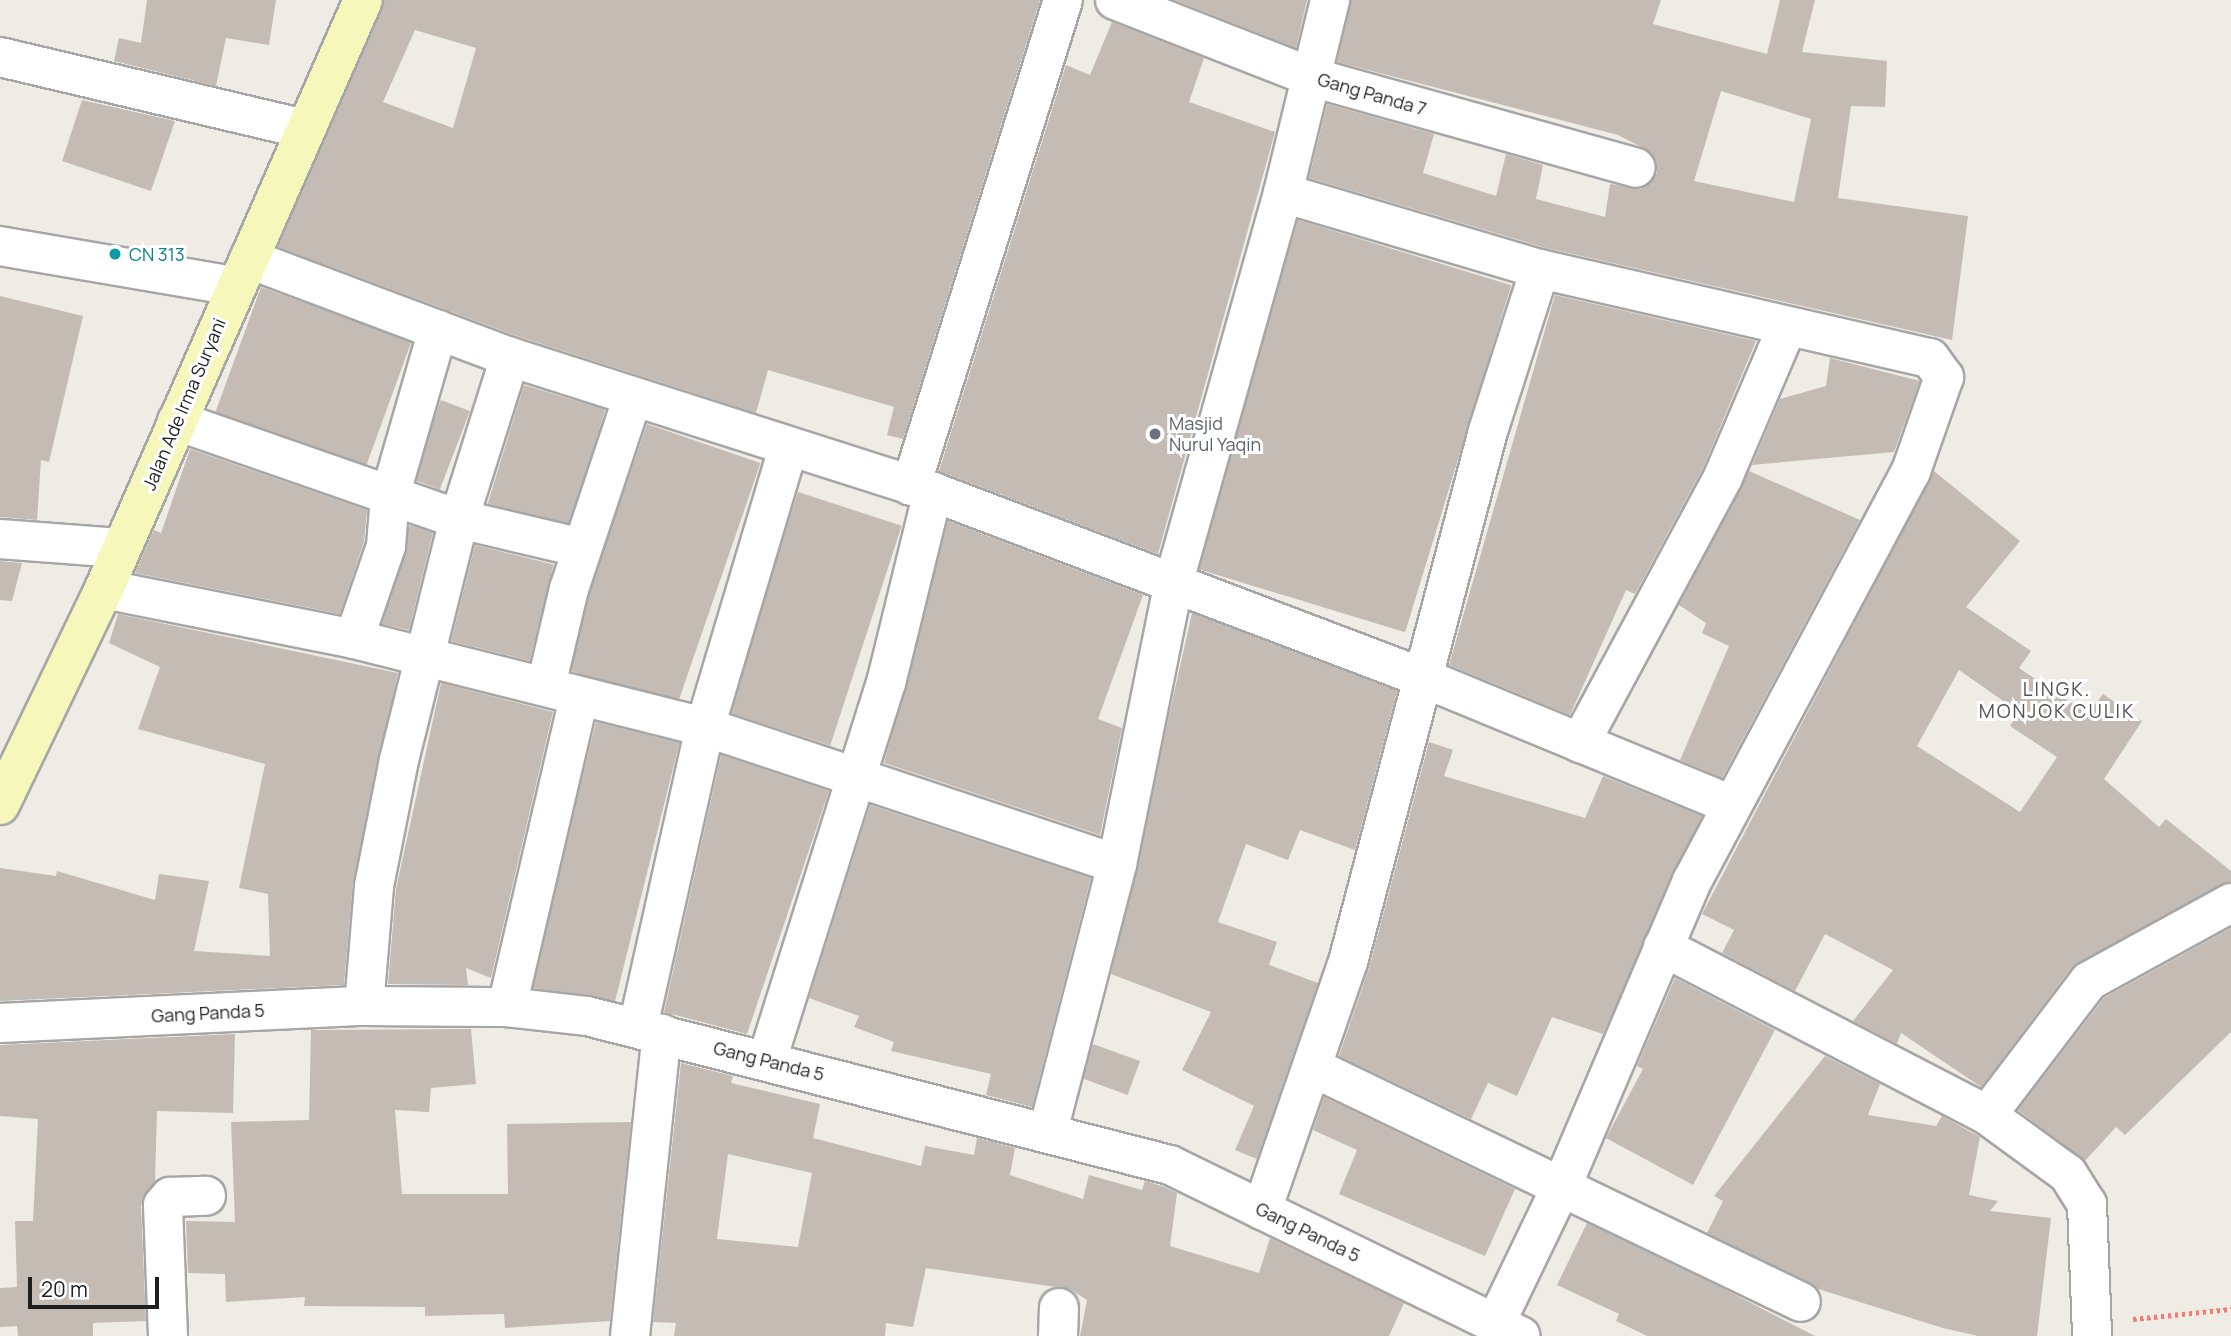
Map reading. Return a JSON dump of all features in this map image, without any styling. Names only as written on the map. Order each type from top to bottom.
[{"type":"street","name":"Jalan Ade Irma Suryani","points":[[2,794],[104,589],[241,272],[363,0]]},
{"type":"street","points":[[767,1060],[855,773],[886,683],[922,489],[1063,0]]},
{"type":"street","name":"Gang Panda 7","points":[[1115,0],[1311,77],[1636,167]]},
{"type":"street","points":[[1048,1132],[1117,864],[1174,581],[1283,193],[1330,0]]},
{"type":"street","points":[[0,57],[305,129]]},
{"type":"street","points":[[1283,193],[1540,269],[1930,358],[1944,377],[1911,471],[1729,804],[1663,947],[1563,1183],[1507,1330]]},
{"type":"street","points":[[0,246],[241,272],[438,330],[510,357],[788,449],[922,489],[1174,581],[1421,677],[1729,804]]},
{"type":"street","points":[[1262,1210],[1314,1068],[1348,962],[1421,677],[1540,269]]},
{"type":"street","points":[[1580,743],[1723,477],[1787,327]]},
{"type":"street","points":[[354,639],[386,546],[390,496],[438,330]]},
{"type":"street","points":[[364,1006],[374,886],[459,519],[510,357]]},
{"type":"street","points":[[507,1007],[563,692],[582,548],[634,397]]},
{"type":"street","points":[[177,421],[459,519],[582,548]]},
{"type":"street","points":[[630,1336],[650,1031],[705,727],[788,449]]},
{"type":"street","points":[[0,539],[121,548]]},
{"type":"street","points":[[104,589],[354,639],[705,727],[855,773],[955,814],[1117,864]]},
{"type":"street","points":[[1987,1115],[2089,981],[2231,903]]},
{"type":"street","points":[[1663,947],[1987,1115],[2082,1188],[2093,1330]]},
{"type":"street","name":"Gang Panda 5","points":[[0,1023],[364,1006],[507,1007],[650,1031],[1048,1132],[1170,1166],[1507,1330]]},
{"type":"street","points":[[1314,1068],[1563,1183],[1801,1303]]},
{"type":"street","points":[[168,1336],[163,1205],[170,1197],[206,1196]]},
{"type":"path","points":[[2093,1330],[2231,1309]]},
{"type":"building","points":[[147,0],[276,0],[269,45],[226,38],[216,86],[114,61],[119,38],[141,43]]},
{"type":"building","points":[[384,0],[1040,0],[903,439],[887,435],[894,407],[768,370],[756,413],[517,336],[278,247]],"holes":[[[415,30],[476,48],[453,128],[383,102]]]},
{"type":"building","points":[[1175,0],[1307,0],[1296,48]]},
{"type":"building","points":[[1351,0],[1661,0],[1653,24],[1767,54],[1780,0],[1815,0],[1802,52],[1887,61],[1885,107],[1851,106],[1838,198],[1968,216],[1952,340],[1546,248],[1309,178],[1327,104],[1434,134],[1423,173],[1496,196],[1506,154],[1543,165],[1536,199],[1605,217],[1610,184],[1641,189],[1657,173],[1651,152],[1618,135],[1337,62]],"holes":[[[1721,91],[1811,119],[1794,202],[1694,181]]]},
{"type":"building","points":[[1112,22],[1204,58],[1189,102],[1275,132],[1158,554],[939,471],[1066,65],[1090,75]]},
{"type":"building","points":[[82,100],[175,121],[151,191],[62,161]]},
{"type":"building","points":[[1298,220],[1511,285],[1405,632],[1192,567]]},
{"type":"building","points":[[261,287],[411,342],[366,467],[216,412]]},
{"type":"building","points":[[1555,295],[1756,341],[1703,468],[1635,594],[1626,590],[1570,715],[1449,665]]},
{"type":"building","points":[[0,296],[83,316],[49,462],[41,460],[37,520],[0,517]]},
{"type":"building","points":[[1830,358],[1920,381],[1894,452],[1752,465],[1780,399],[1826,386]]},
{"type":"building","points":[[524,385],[605,410],[569,528],[488,504]]},
{"type":"building","points":[[441,400],[470,411],[440,490],[411,478]]},
{"type":"building","points":[[647,424],[760,463],[676,707],[563,668]]},
{"type":"building","points":[[190,449],[367,510],[364,542],[340,614],[135,573],[154,530],[161,533]]},
{"type":"building","points":[[1749,471],[1860,520],[1722,778],[1680,760],[1729,646],[1702,633],[1706,623],[1679,605]]},
{"type":"building","points":[[1934,471],[2020,541],[1966,607],[2031,651],[2019,668],[2088,714],[2103,694],[2142,721],[2104,779],[2159,827],[2166,819],[2231,871],[2231,881],[2072,967],[1981,1087],[1901,1033],[1897,1044],[1853,1021],[1893,970],[1825,934],[1795,991],[1722,953],[1734,930],[1702,914]],"holes":[[[1959,670],[2019,712],[2010,726],[2057,757],[2020,812],[1917,746]]]},
{"type":"building","points":[[798,492],[902,526],[830,745],[727,712]]},
{"type":"building","points":[[948,521],[1143,595],[1098,719],[1122,728],[1100,835],[884,763]]},
{"type":"building","points":[[410,525],[433,533],[409,630],[382,624]]},
{"type":"building","points":[[475,545],[554,565],[530,661],[451,641]]},
{"type":"building","points":[[0,561],[22,563],[12,601],[0,600]]},
{"type":"building","points":[[1192,613],[1397,691],[1355,850],[1300,830],[1288,860],[1246,844],[1218,922],[1277,942],[1269,965],[1318,983],[1257,1159],[1235,1150],[1254,1106],[1182,1070],[1211,1012],[1111,974]]},
{"type":"building","points":[[118,614],[398,673],[353,882],[344,985],[0,1001],[0,868],[56,876],[57,871],[155,900],[159,874],[209,881],[194,951],[270,956],[268,894],[239,888],[265,764],[138,729],[160,667],[109,643]]},
{"type":"building","points":[[441,683],[553,712],[491,978],[466,968],[468,985],[388,984],[396,889]]},
{"type":"building","points":[[596,722],[679,743],[613,1008],[530,987]]},
{"type":"building","points":[[1429,742],[1453,750],[1444,776],[1585,818],[1603,776],[1702,816],[1603,1034],[1552,1017],[1517,1096],[1488,1083],[1471,1119],[1339,1056],[1369,968]]},
{"type":"building","points":[[721,755],[829,791],[747,1034],[664,1012]]},
{"type":"building","points":[[870,805],[1091,878],[1032,1107],[986,1095],[991,1074],[891,1051],[894,1042],[854,1027],[859,1016],[809,998]]},
{"type":"building","points":[[2231,928],[2231,1032],[2125,1135],[2116,1127],[2085,1161],[2018,1110],[2104,998]]},
{"type":"building","points":[[1675,978],[1775,1030],[1693,1185],[1606,1138],[1643,1069],[1637,1066]]},
{"type":"building","points":[[471,1029],[476,1084],[431,1088],[429,1112],[395,1110],[402,1194],[508,1194],[507,1124],[631,1122],[610,1321],[505,1328],[504,1314],[425,1316],[425,1307],[304,1306],[305,1297],[226,1302],[225,1274],[188,1273],[186,1221],[235,1222],[231,1122],[309,1120],[311,1030]]},
{"type":"building","points":[[235,1034],[233,1113],[157,1111],[155,1181],[141,1206],[146,1321],[93,1323],[93,1336],[18,1336],[17,1326],[0,1327],[0,1288],[17,1287],[15,1221],[33,1221],[38,1119],[0,1116],[0,1045]]},
{"type":"building","points":[[1093,1044],[1140,1061],[1128,1095],[1081,1078]]},
{"type":"building","points":[[1825,1056],[1880,1084],[1868,1115],[1936,1126],[1942,1116],[1980,1137],[1969,1195],[1998,1201],[1990,1211],[2051,1218],[2037,1336],[1978,1336],[1943,1328],[1818,1289],[1707,1233],[1723,1201],[1714,1196]]},
{"type":"building","points":[[681,1063],[733,1076],[731,1083],[820,1104],[813,1138],[921,1166],[925,1146],[974,1155],[977,1138],[1015,1148],[1010,1175],[1083,1199],[1089,1175],[1142,1190],[1145,1181],[1162,1186],[1177,1193],[1170,1246],[1259,1273],[1270,1238],[1404,1303],[1389,1336],[1080,1336],[1087,1300],[1070,1289],[926,1268],[913,1327],[886,1323],[885,1336],[674,1336],[676,1323],[653,1322]],"holes":[[[728,1154],[812,1173],[798,1247],[717,1239]]]},
{"type":"building","points":[[1324,1097],[1515,1189],[1485,1256],[1339,1194],[1357,1150],[1313,1130]]},
{"type":"building","points":[[1587,1223],[1815,1336],[1647,1336],[1616,1321],[1619,1314],[1557,1285]]},
{"type":"place","name":"CN 313","points":[[115,254]]},
{"type":"place","name":"Masjid Nurul Yaqin","points":[[1155,434]]},
{"type":"district","name":"LINGK. MONJOK CULIK","points":[[2057,701]]}]
